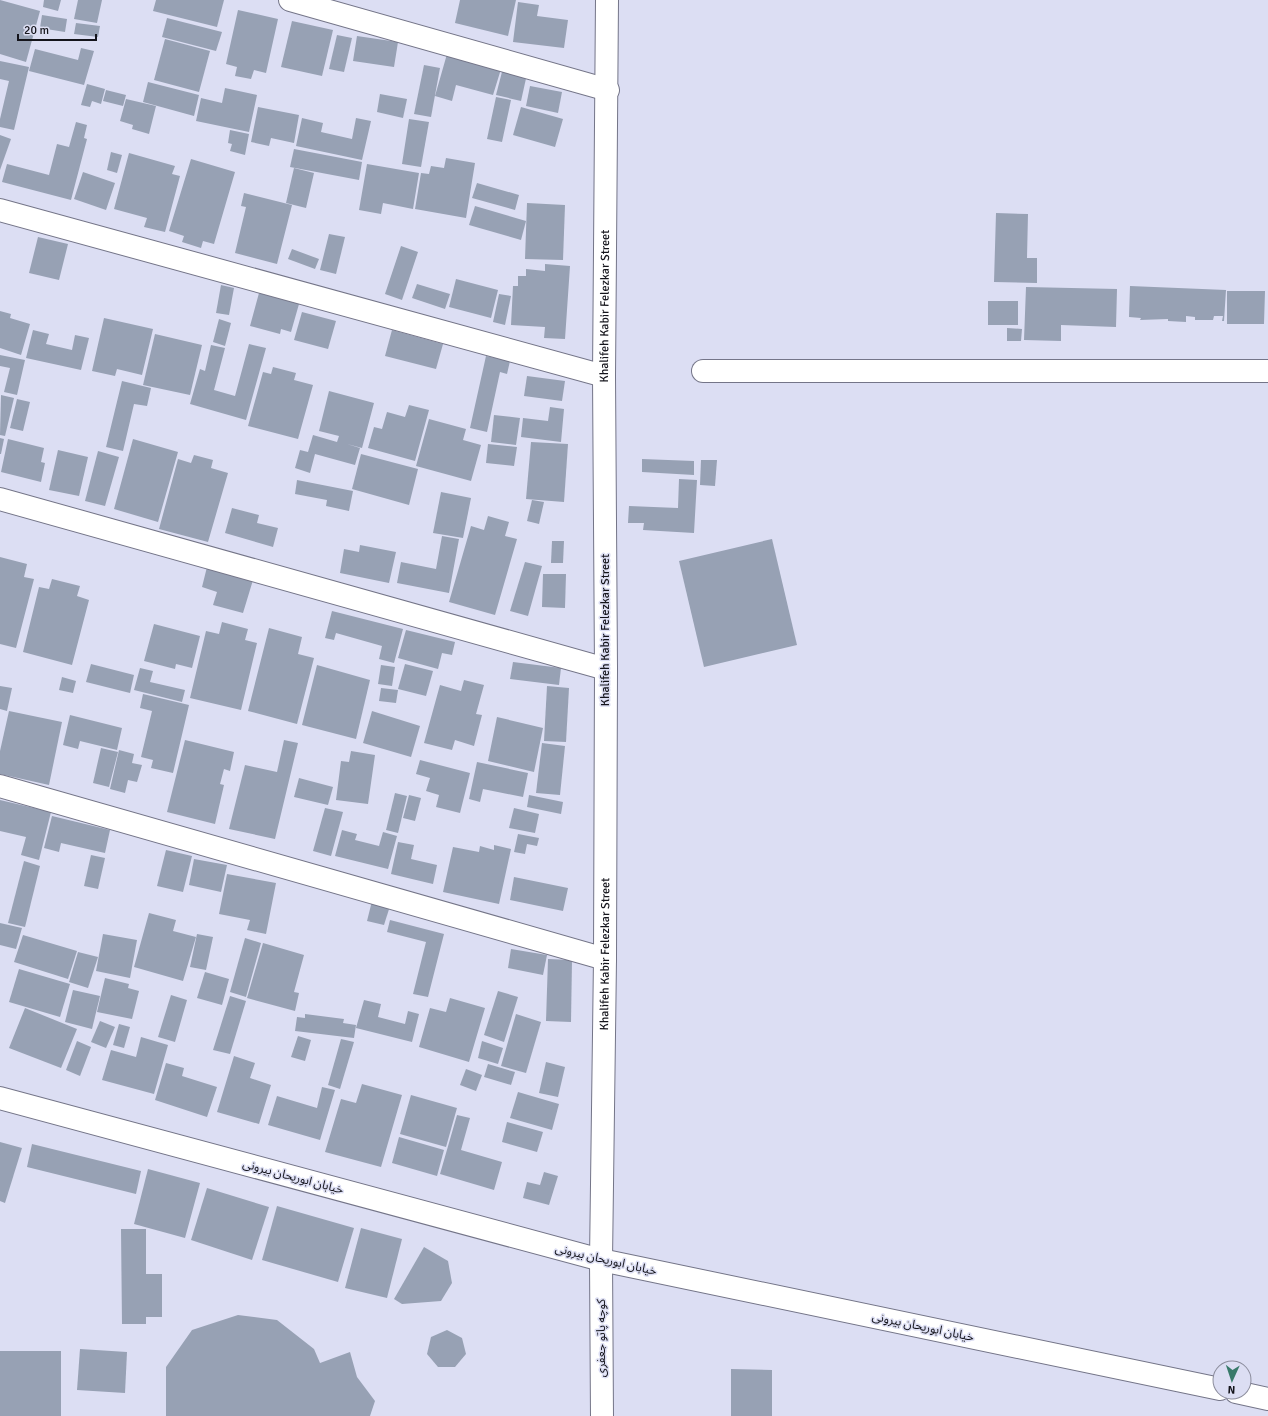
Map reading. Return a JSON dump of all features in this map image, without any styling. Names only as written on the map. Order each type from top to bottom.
[{"type":"street","points":[[290,0],[608,90]]},
{"type":"street","name":"Khalifeh Kabir Felezkar Street","points":[[601,1260],[605,959],[606,669],[604,376],[608,0]]},
{"type":"street","points":[[0,210],[604,376]]},
{"type":"street","points":[[703,371],[1268,371]]},
{"type":"street","points":[[0,499],[606,669]]},
{"type":"street","points":[[0,786],[605,959]]},
{"type":"street","name":"خیابان ابوریحان بیرونی","points":[[0,1098],[601,1260],[1212,1387]]},
{"type":"street","name":"کوچه پاتو جعفری","points":[[601,1260],[602,1416]]},
{"type":"street","points":[[1252,1396],[1268,1399]]},
{"type":"building","points":[[0,0],[40,11],[26,62],[0,54]]},
{"type":"building","points":[[44,0],[61,0],[58,11],[43,7]]},
{"type":"building","points":[[78,0],[102,0],[97,23],[74,19]]},
{"type":"building","points":[[156,0],[224,0],[217,27],[153,11]]},
{"type":"building","points":[[460,0],[516,0],[508,36],[455,23]]},
{"type":"building","points":[[518,2],[539,5],[537,16],[568,20],[564,48],[513,42]]},
{"type":"building","points":[[238,10],[278,19],[266,73],[254,70],[251,79],[235,76],[237,67],[226,64]]},
{"type":"building","points":[[42,15],[67,19],[65,32],[40,28]]},
{"type":"building","points":[[167,18],[222,32],[216,51],[162,37]]},
{"type":"building","points":[[292,21],[333,30],[322,76],[281,67]]},
{"type":"building","points":[[76,23],[100,26],[98,37],[74,34]]},
{"type":"building","points":[[337,35],[352,38],[344,72],[329,69]]},
{"type":"building","points":[[357,36],[398,42],[394,67],[353,61]]},
{"type":"building","points":[[165,39],[210,51],[199,92],[154,80]]},
{"type":"building","points":[[81,48],[94,51],[84,85],[29,71],[35,49],[78,60]]},
{"type":"building","points":[[447,54],[501,69],[493,95],[456,85],[452,101],[435,96]]},
{"type":"building","points":[[0,61],[29,67],[14,130],[0,127],[0,119],[9,81],[0,79]]},
{"type":"building","points":[[424,65],[440,68],[431,117],[414,114]]},
{"type":"building","points":[[503,68],[527,74],[521,101],[496,95]]},
{"type":"building","points":[[148,82],[199,95],[194,116],[143,102]]},
{"type":"building","points":[[87,84],[105,89],[101,104],[92,101],[90,107],[81,105]]},
{"type":"building","points":[[530,86],[562,92],[558,113],[526,106]]},
{"type":"building","points":[[225,88],[257,95],[249,132],[196,121],[201,98],[222,103]]},
{"type":"building","points":[[106,90],[126,95],[123,106],[103,101]]},
{"type":"building","points":[[380,94],[407,99],[403,118],[377,112]]},
{"type":"building","points":[[496,97],[511,100],[502,142],[487,139]]},
{"type":"building","points":[[126,99],[156,106],[149,134],[132,129],[133,125],[120,121]]},
{"type":"building","points":[[258,107],[299,115],[294,143],[271,138],[269,146],[251,142]]},
{"type":"building","points":[[521,107],[563,119],[555,147],[513,135]]},
{"type":"building","points":[[302,118],[323,123],[321,132],[352,139],[356,118],[371,121],[362,160],[296,146]]},
{"type":"building","points":[[409,119],[429,122],[421,167],[402,164]]},
{"type":"building","points":[[76,122],[87,125],[84,138],[87,139],[71,200],[2,182],[7,164],[49,175],[57,144],[69,147]]},
{"type":"building","points":[[230,130],[249,134],[245,155],[230,151],[232,144],[228,143]]},
{"type":"building","points":[[0,135],[11,139],[0,170]]},
{"type":"building","points":[[294,149],[362,162],[359,180],[290,167]]},
{"type":"building","points":[[111,152],[122,155],[117,173],[107,170]]},
{"type":"building","points":[[129,153],[175,166],[172,174],[180,176],[165,232],[144,227],[147,218],[114,209]]},
{"type":"building","points":[[446,158],[475,163],[466,218],[415,209],[421,173],[429,174],[431,166],[444,168]]},
{"type":"building","points":[[191,159],[235,172],[214,244],[203,241],[201,248],[182,242],[184,236],[169,231]]},
{"type":"building","points":[[367,164],[419,173],[413,209],[383,203],[381,214],[359,210]]},
{"type":"building","points":[[294,168],[314,173],[306,208],[286,203]]},
{"type":"building","points":[[83,172],[115,183],[106,210],[74,199]]},
{"type":"building","points":[[477,183],[519,195],[515,210],[472,198]]},
{"type":"building","points":[[244,193],[292,205],[277,264],[235,253],[246,207],[241,206]]},
{"type":"building","points":[[527,203],[565,205],[563,260],[525,259]]},
{"type":"building","points":[[475,206],[526,221],[521,240],[469,225]]},
{"type":"building","points":[[996,213],[1028,214],[1027,258],[1037,258],[1037,283],[994,282]]},
{"type":"building","points":[[329,234],[345,237],[336,274],[320,270]]},
{"type":"building","points":[[38,237],[68,244],[59,280],[29,273]]},
{"type":"building","points":[[401,246],[418,252],[402,300],[385,294]]},
{"type":"building","points":[[292,249],[319,259],[315,269],[288,259]]},
{"type":"building","points":[[545,264],[570,266],[565,339],[544,338],[545,327],[511,325],[513,286],[518,286],[518,276],[526,276],[526,269],[545,271]]},
{"type":"building","points":[[456,279],[498,290],[491,318],[449,307]]},
{"type":"building","points":[[417,284],[450,294],[445,309],[412,298]]},
{"type":"building","points":[[221,285],[234,288],[229,315],[216,313]]},
{"type":"building","points":[[1130,286],[1226,290],[1224,321],[1222,321],[1223,316],[1214,316],[1213,320],[1195,320],[1195,317],[1186,316],[1186,322],[1168,321],[1168,319],[1140,320],[1141,318],[1129,317]]},
{"type":"building","points":[[1026,287],[1117,289],[1116,327],[1061,325],[1061,341],[1024,340]]},
{"type":"building","points":[[1227,291],[1265,291],[1264,324],[1227,324]]},
{"type":"building","points":[[259,293],[299,304],[291,332],[281,329],[280,334],[250,326]]},
{"type":"building","points":[[499,294],[511,296],[505,325],[493,322]]},
{"type":"building","points":[[988,301],[1018,301],[1018,325],[988,325]]},
{"type":"building","points":[[0,311],[11,314],[10,318],[30,324],[21,355],[0,348]]},
{"type":"building","points":[[302,312],[336,321],[328,349],[294,340]]},
{"type":"building","points":[[104,318],[153,329],[142,375],[117,369],[115,376],[92,371]]},
{"type":"building","points":[[219,319],[231,323],[225,346],[213,342]]},
{"type":"building","points":[[1007,328],[1022,329],[1021,341],[1007,341]]},
{"type":"building","points":[[33,330],[49,334],[46,344],[72,350],[75,335],[89,338],[81,370],[26,358]]},
{"type":"building","points":[[392,330],[443,344],[436,369],[385,356]]},
{"type":"building","points":[[155,334],[202,345],[190,395],[143,385]]},
{"type":"building","points":[[249,344],[266,348],[246,420],[190,404],[200,369],[205,371],[211,345],[225,348],[214,390],[235,396]]},
{"type":"building","points":[[0,355],[25,360],[17,395],[4,392],[10,368],[0,366]]},
{"type":"building","points":[[486,356],[510,361],[507,374],[500,372],[487,432],[470,428]]},
{"type":"building","points":[[273,367],[296,373],[294,380],[313,385],[298,439],[248,426],[263,372],[271,374]]},
{"type":"building","points":[[527,376],[565,381],[562,401],[524,396]]},
{"type":"building","points":[[122,381],[151,388],[147,406],[134,404],[123,451],[106,447]]},
{"type":"building","points":[[329,391],[374,403],[362,448],[347,444],[360,448],[355,465],[315,454],[310,473],[295,468],[300,450],[308,452],[313,435],[337,442],[339,436],[319,431]]},
{"type":"building","points":[[1,395],[14,398],[5,436],[0,435]]},
{"type":"building","points":[[17,399],[30,402],[23,431],[10,428]]},
{"type":"building","points":[[409,405],[429,410],[415,461],[368,448],[374,427],[382,429],[387,412],[405,417]]},
{"type":"building","points":[[550,407],[564,409],[561,442],[521,437],[523,418],[548,421]]},
{"type":"building","points":[[494,415],[520,418],[516,445],[491,442]]},
{"type":"building","points":[[429,419],[466,429],[463,440],[481,445],[471,481],[416,466]]},
{"type":"building","points":[[0,438],[4,439],[1,454],[0,454]]},
{"type":"building","points":[[8,439],[44,448],[41,462],[45,463],[41,482],[1,472]]},
{"type":"building","points":[[133,439],[178,452],[158,522],[114,509]]},
{"type":"building","points":[[531,442],[568,444],[564,502],[526,499]]},
{"type":"building","points":[[488,444],[517,447],[514,466],[486,463]]},
{"type":"building","points":[[58,450],[88,457],[79,496],[49,490]]},
{"type":"building","points":[[98,451],[119,457],[105,506],[85,501]]},
{"type":"building","points":[[361,454],[418,469],[409,505],[352,489]]},
{"type":"building","points":[[194,455],[213,460],[211,468],[228,473],[208,542],[159,529],[178,459],[191,463]]},
{"type":"building","points":[[642,459],[694,461],[694,475],[642,472]]},
{"type":"building","points":[[701,460],[717,460],[715,486],[700,485]]},
{"type":"building","points":[[679,479],[697,480],[694,533],[643,530],[644,523],[628,523],[629,506],[678,508]]},
{"type":"building","points":[[297,480],[353,491],[349,511],[326,506],[327,500],[295,494]]},
{"type":"building","points":[[441,492],[471,498],[463,538],[433,533]]},
{"type":"building","points":[[532,500],[544,502],[539,524],[527,521]]},
{"type":"building","points":[[232,508],[259,515],[257,523],[278,528],[273,547],[225,533]]},
{"type":"building","points":[[488,516],[509,522],[505,536],[517,539],[495,615],[449,602],[471,526],[484,530]]},
{"type":"building","points":[[442,536],[459,539],[449,593],[397,583],[401,562],[436,569]]},
{"type":"building","points":[[772,539],[797,645],[704,667],[679,561]]},
{"type":"building","points":[[552,541],[564,541],[563,563],[551,563]]},
{"type":"building","points":[[360,545],[396,552],[389,583],[340,573],[344,549],[359,552]]},
{"type":"building","points":[[0,557],[27,564],[24,577],[34,579],[16,648],[0,644]]},
{"type":"building","points":[[525,562],[542,566],[528,616],[510,611]]},
{"type":"building","points":[[207,567],[253,580],[243,613],[213,605],[217,592],[202,587]]},
{"type":"building","points":[[543,574],[566,574],[565,608],[542,607]]},
{"type":"building","points":[[52,579],[80,586],[77,596],[89,600],[72,665],[23,652],[39,587],[49,589]]},
{"type":"building","points":[[332,611],[403,629],[394,663],[379,659],[382,646],[336,633],[334,640],[325,638]]},
{"type":"building","points":[[222,622],[248,629],[245,640],[257,643],[241,710],[190,698],[206,631],[219,634]]},
{"type":"building","points":[[154,624],[200,636],[192,668],[176,664],[175,669],[144,661]]},
{"type":"building","points":[[269,628],[302,637],[298,654],[314,658],[297,724],[248,711]]},
{"type":"building","points":[[406,630],[455,642],[452,655],[442,653],[438,669],[398,658]]},
{"type":"building","points":[[513,662],[561,668],[559,685],[510,679]]},
{"type":"building","points":[[91,664],[134,675],[130,693],[86,682]]},
{"type":"building","points":[[405,664],[433,671],[426,696],[398,689]]},
{"type":"building","points":[[317,665],[370,680],[356,739],[302,725]]},
{"type":"building","points":[[381,665],[395,667],[392,686],[378,684]]},
{"type":"building","points":[[140,668],[153,671],[150,682],[185,690],[182,702],[134,690]]},
{"type":"building","points":[[62,677],[76,681],[73,693],[59,690]]},
{"type":"building","points":[[464,680],[484,685],[476,714],[482,715],[474,746],[455,740],[452,750],[424,743],[440,685],[461,691]]},
{"type":"building","points":[[0,686],[12,688],[7,711],[0,709]]},
{"type":"building","points":[[547,686],[569,688],[566,742],[544,741]]},
{"type":"building","points":[[381,688],[398,690],[396,703],[379,701]]},
{"type":"building","points":[[143,694],[189,705],[173,773],[151,768],[153,760],[141,757],[152,711],[140,708]]},
{"type":"building","points":[[9,711],[62,722],[49,785],[0,774],[0,751]]},
{"type":"building","points":[[372,711],[420,726],[411,757],[363,743]]},
{"type":"building","points":[[70,715],[122,728],[117,750],[80,741],[78,749],[63,745]]},
{"type":"building","points":[[497,717],[543,728],[534,772],[488,761]]},
{"type":"building","points":[[185,740],[234,752],[230,771],[224,769],[220,784],[224,785],[215,824],[167,812]]},
{"type":"building","points":[[284,740],[298,743],[275,839],[229,829],[245,765],[277,772]]},
{"type":"building","points":[[542,743],[565,746],[560,795],[536,793]]},
{"type":"building","points":[[101,748],[118,752],[109,787],[93,783]]},
{"type":"building","points":[[119,750],[134,754],[132,763],[142,765],[137,782],[128,780],[125,793],[110,789]]},
{"type":"building","points":[[351,751],[375,755],[368,804],[336,800],[341,761],[349,762]]},
{"type":"building","points":[[420,760],[470,773],[460,813],[436,807],[439,795],[426,791],[430,778],[416,774]]},
{"type":"building","points":[[477,762],[528,773],[523,797],[483,789],[480,802],[469,799]]},
{"type":"building","points":[[299,778],[333,787],[328,805],[294,797]]},
{"type":"building","points":[[395,793],[407,796],[398,833],[386,830]]},
{"type":"building","points":[[409,795],[421,798],[415,821],[403,818]]},
{"type":"building","points":[[529,795],[563,802],[561,814],[527,807]]},
{"type":"building","points":[[0,800],[51,812],[39,860],[21,855],[26,837],[0,831]]},
{"type":"building","points":[[325,808],[343,812],[331,856],[313,851]]},
{"type":"building","points":[[514,808],[539,814],[535,833],[509,828]]},
{"type":"building","points":[[52,816],[110,830],[105,853],[61,843],[59,852],[44,848]]},
{"type":"building","points":[[342,830],[357,834],[355,840],[379,846],[383,832],[397,836],[388,869],[335,856]]},
{"type":"building","points":[[518,834],[539,838],[537,846],[527,844],[525,854],[514,852]]},
{"type":"building","points":[[398,842],[414,845],[411,859],[437,865],[433,884],[391,874]]},
{"type":"building","points":[[494,845],[511,849],[499,904],[443,892],[453,847],[479,852],[480,846],[494,850]]},
{"type":"building","points":[[166,850],[192,856],[183,892],[157,886]]},
{"type":"building","points":[[91,855],[105,858],[98,889],[84,886]]},
{"type":"building","points":[[194,859],[227,865],[221,892],[189,885]]},
{"type":"building","points":[[24,861],[40,866],[25,927],[8,923]]},
{"type":"building","points":[[227,874],[276,883],[266,934],[247,930],[250,920],[219,914]]},
{"type":"building","points":[[514,877],[568,888],[563,911],[510,900]]},
{"type":"building","points":[[372,901],[390,906],[384,925],[367,921]]},
{"type":"building","points":[[149,913],[176,920],[173,931],[196,937],[183,981],[134,967]]},
{"type":"building","points":[[390,920],[444,934],[428,997],[413,994],[426,942],[387,932]]},
{"type":"building","points":[[0,923],[22,928],[16,949],[0,945]]},
{"type":"building","points":[[103,934],[137,940],[130,978],[96,971]]},
{"type":"building","points":[[197,934],[213,937],[206,970],[190,967]]},
{"type":"building","points":[[23,935],[77,951],[68,979],[14,962]]},
{"type":"building","points":[[245,938],[261,943],[246,997],[230,992]]},
{"type":"building","points":[[263,943],[304,955],[294,992],[299,993],[295,1011],[247,998]]},
{"type":"building","points":[[511,949],[547,955],[543,975],[508,968]]},
{"type":"building","points":[[78,952],[98,957],[88,988],[69,982]]},
{"type":"building","points":[[548,959],[572,960],[571,1022],[546,1021]]},
{"type":"building","points":[[19,969],[70,984],[60,1017],[9,1002]]},
{"type":"building","points":[[205,972],[229,979],[222,1005],[197,998]]},
{"type":"building","points":[[105,978],[129,984],[128,988],[139,991],[132,1019],[97,1012]]},
{"type":"building","points":[[73,990],[100,996],[92,1029],[65,1022]]},
{"type":"building","points":[[498,991],[518,997],[504,1042],[484,1035]]},
{"type":"building","points":[[171,995],[187,1000],[175,1042],[158,1037]]},
{"type":"building","points":[[230,996],[246,1001],[230,1054],[213,1050]]},
{"type":"building","points":[[450,998],[485,1008],[469,1062],[419,1047],[430,1008],[446,1012]]},
{"type":"building","points":[[364,1000],[381,1004],[378,1017],[405,1024],[408,1011],[419,1014],[412,1042],[356,1028]]},
{"type":"building","points":[[25,1008],[77,1029],[61,1068],[9,1048]]},
{"type":"building","points":[[305,1014],[344,1019],[343,1023],[356,1025],[354,1038],[295,1031],[297,1017],[305,1018]]},
{"type":"building","points":[[516,1014],[541,1022],[526,1073],[501,1066]]},
{"type":"building","points":[[100,1021],[115,1027],[106,1048],[91,1042]]},
{"type":"building","points":[[119,1024],[130,1027],[124,1048],[113,1045]]},
{"type":"building","points":[[298,1036],[311,1040],[305,1061],[291,1057]]},
{"type":"building","points":[[141,1037],[168,1045],[154,1094],[102,1080],[111,1050],[136,1057]]},
{"type":"building","points":[[341,1039],[354,1042],[340,1089],[328,1085]]},
{"type":"building","points":[[77,1041],[91,1047],[80,1076],[66,1070]]},
{"type":"building","points":[[482,1041],[503,1048],[498,1064],[478,1058]]},
{"type":"building","points":[[234,1056],[255,1063],[250,1078],[271,1085],[259,1124],[217,1112]]},
{"type":"building","points":[[546,1062],[565,1067],[558,1097],[539,1093]]},
{"type":"building","points":[[166,1063],[184,1068],[182,1076],[217,1087],[207,1117],[155,1100]]},
{"type":"building","points":[[488,1064],[515,1072],[511,1085],[484,1077]]},
{"type":"building","points":[[466,1069],[482,1075],[476,1091],[460,1085]]},
{"type":"building","points":[[362,1084],[402,1095],[381,1167],[325,1152],[341,1099],[356,1103]]},
{"type":"building","points":[[322,1087],[335,1090],[320,1140],[268,1125],[277,1096],[317,1108]]},
{"type":"building","points":[[518,1092],[559,1104],[552,1130],[510,1118]]},
{"type":"building","points":[[411,1095],[457,1108],[446,1147],[400,1134]]},
{"type":"building","points":[[457,1115],[470,1118],[461,1150],[502,1162],[494,1190],[440,1174]]},
{"type":"building","points":[[507,1122],[543,1132],[537,1152],[502,1142]]},
{"type":"building","points":[[399,1137],[444,1150],[437,1176],[392,1163]]},
{"type":"building","points":[[0,1142],[22,1148],[5,1203],[0,1201]]},
{"type":"building","points":[[32,1144],[141,1171],[136,1194],[27,1167]]},
{"type":"building","points":[[148,1169],[200,1183],[185,1238],[134,1224]]},
{"type":"building","points":[[544,1172],[558,1176],[549,1205],[523,1198],[527,1182],[540,1185]]},
{"type":"building","points":[[207,1188],[269,1207],[252,1260],[191,1240]]},
{"type":"building","points":[[277,1206],[354,1228],[338,1282],[262,1260]]},
{"type":"building","points":[[361,1228],[402,1239],[387,1298],[345,1288]]},
{"type":"building","points":[[121,1229],[146,1229],[146,1274],[162,1274],[162,1317],[146,1317],[146,1324],[122,1324]]},
{"type":"building","points":[[424,1247],[448,1261],[452,1283],[441,1301],[402,1304],[394,1299]]},
{"type":"building","points":[[238,1315],[277,1320],[314,1349],[320,1363],[350,1352],[357,1377],[375,1401],[370,1416],[166,1416],[166,1367],[192,1330]]},
{"type":"building","points":[[447,1330],[462,1338],[466,1354],[455,1367],[438,1367],[427,1354],[431,1337]]},
{"type":"building","points":[[80,1349],[127,1352],[125,1393],[77,1390]]},
{"type":"building","points":[[0,1351],[61,1351],[61,1416],[0,1416]]},
{"type":"building","points":[[731,1369],[772,1370],[772,1416],[731,1416]]}]
